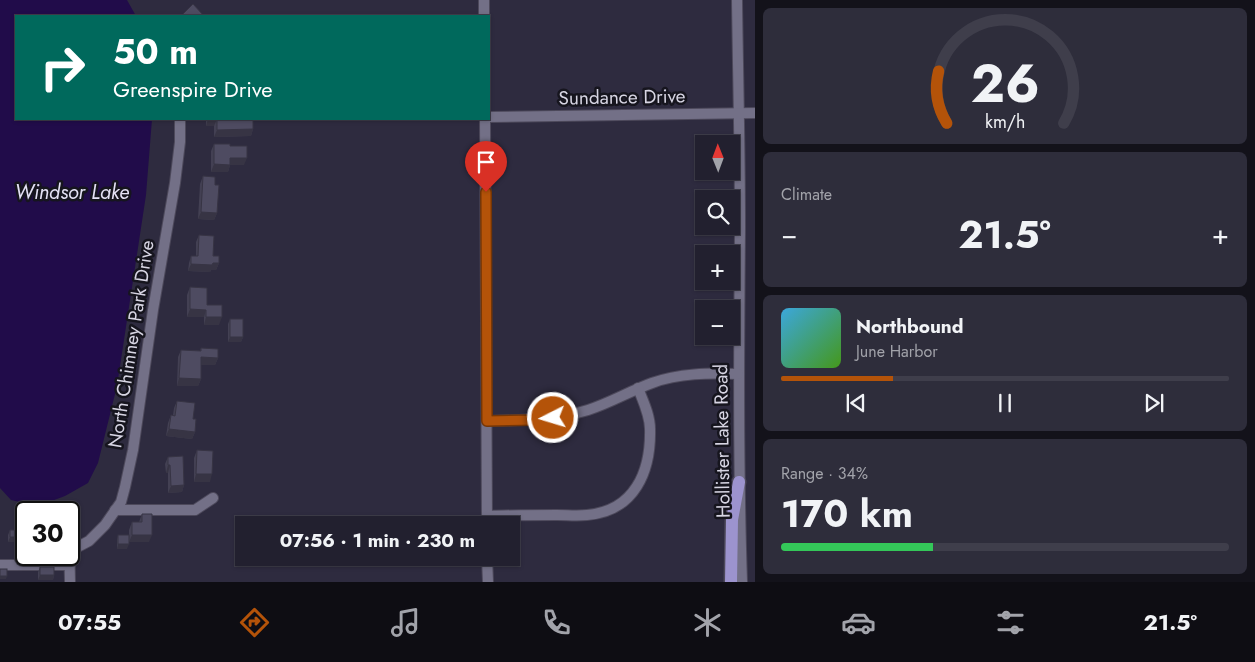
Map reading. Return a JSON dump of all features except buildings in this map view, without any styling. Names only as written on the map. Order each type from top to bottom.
[{"type":"main road","points":[[731,582],[732,520],[739,482]]},
{"type":"street","points":[[484,0],[484,15]]},
{"type":"street","name":"Hollister Lake Road","points":[[737,0],[740,226],[738,374],[742,582]]},
{"type":"street","name":"Sundance Drive","points":[[490,117],[755,113]]},
{"type":"street","name":"North Chimney Park Drive","points":[[80,546],[89,541],[115,510],[125,487],[133,450],[153,310],[175,183],[180,142],[180,120]]},
{"type":"street","points":[[485,120],[487,516]]},
{"type":"street","points":[[487,421],[553,418],[590,409],[638,388],[673,377],[711,373],[738,374]]},
{"type":"street","points":[[520,518],[588,515],[620,505],[634,491],[642,479],[647,461],[650,429],[638,388]]},
{"type":"street","points":[[115,510],[195,510],[213,498]]},
{"type":"street","points":[[0,565],[15,565]]},
{"type":"street","points":[[70,566],[70,582]]},
{"type":"street","points":[[488,566],[488,582]]},
{"type":"water","name":"Windsor Lake","points":[[0,0],[127,0],[135,15],[15,15],[15,120],[152,120],[146,195],[117,386],[98,463],[88,483],[65,496],[52,501],[11,500],[0,488]]},
{"type":"route","points":[[486,192],[487,421],[553,418]]}]
